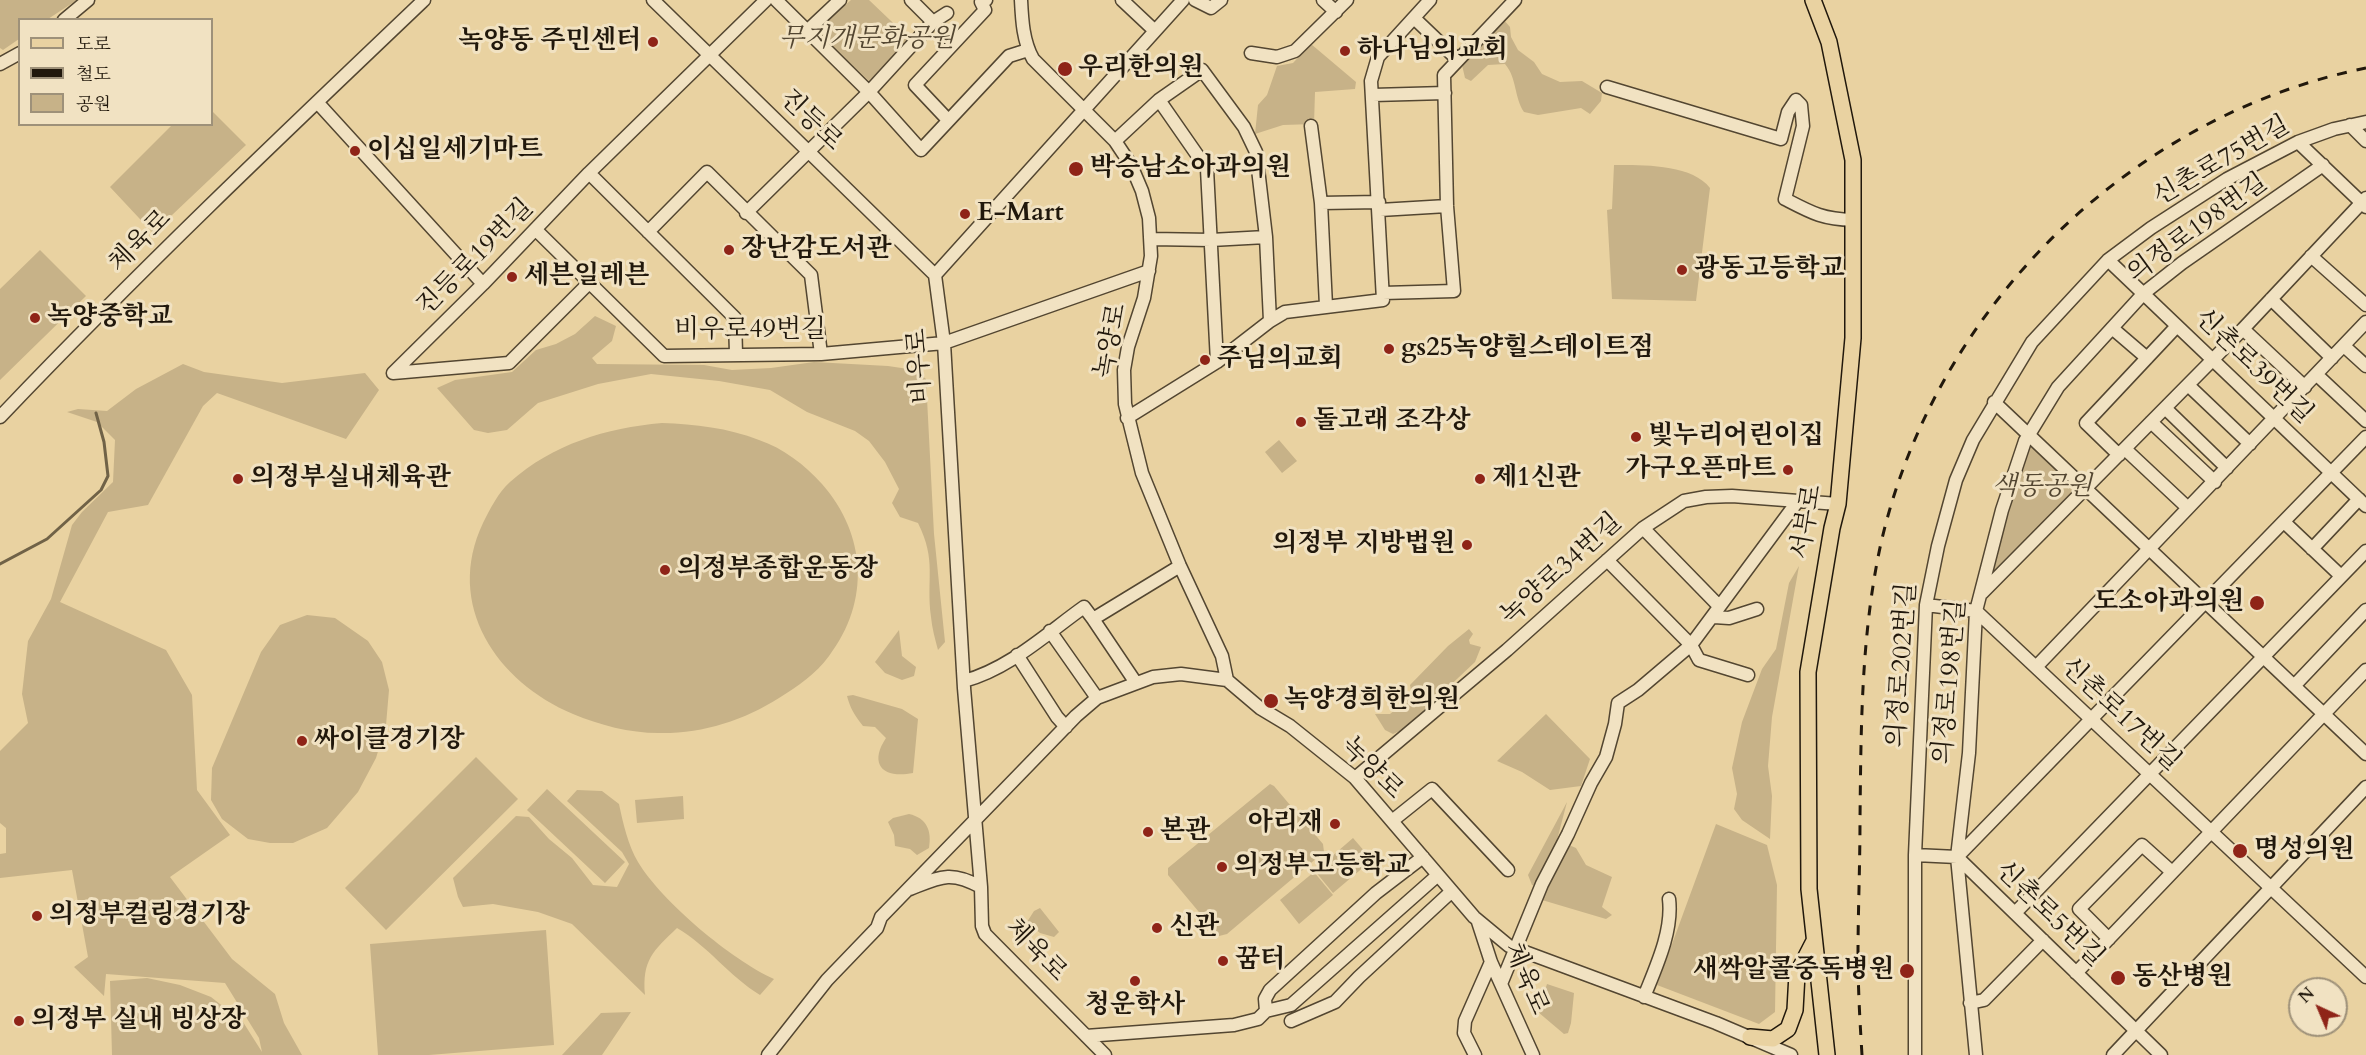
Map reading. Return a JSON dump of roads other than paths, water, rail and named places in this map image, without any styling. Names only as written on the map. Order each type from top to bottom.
[{"type":"main road","name":"서부로","points":[[1814,0],[1829,42],[1853,160],[1853,338],[1838,504],[1808,672],[1809,889],[1827,1055]]},
{"type":"main road","points":[[1749,1037],[1773,1038],[1788,1029],[1796,1010],[1797,974],[1814,941]]},
{"type":"street","points":[[66,18],[87,0]]},
{"type":"street","name":"체육로","points":[[0,417],[69,345],[424,0]]},
{"type":"street","name":"진등로","points":[[653,0],[935,275]]},
{"type":"street","name":"진등로19번길","points":[[589,283],[509,363],[393,373],[590,173],[766,0]]},
{"type":"street","points":[[776,0],[868,92],[921,150],[1009,56],[1028,50]]},
{"type":"street","points":[[807,31],[840,0]]},
{"type":"street","points":[[911,0],[933,22]]},
{"type":"street","name":"녹양로","points":[[1021,0],[1022,23],[1028,50],[1049,76],[1115,141],[1131,165],[1142,191],[1152,239],[1144,298],[1128,347],[1124,370],[1127,418],[1142,473],[1180,566],[1222,656],[1227,680],[1260,708],[1290,726],[1355,778],[1477,921],[1515,949],[1791,1055]]},
{"type":"street","points":[[1122,0],[1155,31]]},
{"type":"street","points":[[935,275],[1183,0]]},
{"type":"street","points":[[1195,0],[1210,8],[1221,0]]},
{"type":"street","points":[[1323,0],[1336,12]]},
{"type":"street","points":[[1251,53],[1277,57],[1295,51],[1347,0]]},
{"type":"street","points":[[1127,418],[1217,362],[1285,312],[1383,300],[1371,81],[1378,57],[1430,0]]},
{"type":"street","points":[[1383,293],[1455,291],[1447,206],[1444,75],[1515,0]]},
{"type":"street","points":[[948,120],[915,85],[985,10],[982,1]]},
{"type":"street","points":[[746,213],[868,92],[933,22],[947,13]]},
{"type":"street","points":[[1414,18],[1458,60]]},
{"type":"street","points":[[0,64],[18,53]]},
{"type":"street","points":[[1115,141],[1159,100],[1202,70],[1244,127],[1256,152],[1266,237],[1270,321]]},
{"type":"street","points":[[1607,87],[1781,139],[1788,112],[1796,100],[1801,105],[1803,126],[1785,199],[1818,216],[1853,220]]},
{"type":"street","points":[[1373,95],[1445,93]]},
{"type":"street","points":[[1159,100],[1207,169],[1217,362]]},
{"type":"street","points":[[317,102],[483,284]]},
{"type":"street","name":"신촌로75번길","points":[[2108,260],[2151,228],[2228,179],[2298,142],[2366,122]]},
{"type":"street","points":[[2350,125],[2366,141]]},
{"type":"street","points":[[1311,126],[1321,203],[1326,306]]},
{"type":"street","points":[[1981,594],[2365,203],[2298,142]]},
{"type":"street","name":"의정로198번길","points":[[1976,1055],[1957,857],[1968,753],[1976,611],[2002,510],[2028,435],[2058,387],[2144,293],[2182,263],[2323,165]]},
{"type":"street","points":[[648,232],[706,172],[811,275],[821,354]]},
{"type":"street","points":[[590,173],[735,318],[736,354]]},
{"type":"street","points":[[1321,203],[1447,206]]},
{"type":"street","name":"비우로49번길","points":[[536,230],[664,356],[821,354],[944,343]]},
{"type":"street","points":[[1152,239],[1211,240],[1266,237]]},
{"type":"street","points":[[2311,256],[2366,305]]},
{"type":"street","name":"신촌로39번길","points":[[2108,260],[2362,502]]},
{"type":"street","name":"의정로202번길","points":[[1915,1055],[1915,855],[1926,604],[1938,546],[1956,480],[1973,440],[1994,402],[2032,342],[2108,260]]},
{"type":"street","name":"녹양로","points":[[944,343],[1149,272]]},
{"type":"street","name":"비우로","points":[[935,275],[944,343],[964,681],[975,822]]},
{"type":"street","points":[[2271,299],[2332,358]]},
{"type":"street","points":[[2036,667],[2366,322]]},
{"type":"street","points":[[2177,326],[2086,423],[2188,508]]},
{"type":"street","points":[[2112,328],[2147,358]]},
{"type":"street","points":[[2243,329],[2306,387]]},
{"type":"street","points":[[2344,346],[2366,366]]},
{"type":"street","points":[[2317,375],[2366,421]]},
{"type":"street","points":[[2188,385],[2250,444]]},
{"type":"street","points":[[1994,402],[2366,754]]},
{"type":"street","points":[[2165,408],[2227,468]]},
{"type":"street","points":[[2151,422],[2214,482]]},
{"type":"street","points":[[1915,855],[1957,857],[2366,437]]},
{"type":"street","name":"녹양로34번길","points":[[1355,778],[1507,650],[1643,528],[1684,501],[1732,496],[1838,504]]},
{"type":"street","points":[[1502,984],[1542,884],[1606,757],[1618,703],[1638,690],[1691,645],[1797,502]]},
{"type":"street","points":[[2312,549],[2362,502]]},
{"type":"street","points":[[2284,522],[2341,576]]},
{"type":"street","points":[[1643,528],[1717,611],[1729,618],[1757,609]]},
{"type":"street","points":[[2015,913],[2366,551]]},
{"type":"street","points":[[1607,560],[1691,645],[1699,660],[1748,675]]},
{"type":"street","points":[[1093,619],[1180,566]]},
{"type":"street","points":[[1926,604],[1976,611]]},
{"type":"street","points":[[964,681],[984,676],[1017,656],[1084,607],[1136,683]]},
{"type":"street","points":[[2294,686],[2366,610]]},
{"type":"street","name":"신촌로17번길","points":[[1976,611],[2366,977]]},
{"type":"street","points":[[1050,631],[1097,698]]},
{"type":"street","points":[[1017,656],[1066,727]]},
{"type":"street","points":[[2076,973],[2366,670]]},
{"type":"street","points":[[768,1055],[827,980],[877,928],[881,917],[904,892],[1097,698],[1153,677],[1181,674],[1227,680]]},
{"type":"street","points":[[2113,1055],[2366,787]]},
{"type":"street","points":[[1392,821],[1432,789],[1508,870]]},
{"type":"street","name":"체육로","points":[[975,822],[982,926],[985,934],[1105,1055]]},
{"type":"street","points":[[2109,939],[2079,909],[2142,845],[2172,872]]},
{"type":"street","points":[[1266,1011],[1265,999],[1270,990],[1376,893],[1423,857]]},
{"type":"street","name":"신촌로5번길","points":[[1957,857],[2161,1055]]},
{"type":"street","points":[[1086,1036],[1234,1025],[1258,1019],[1266,1011],[1291,1005],[1438,874]]},
{"type":"street","points":[[904,892],[942,876],[962,877],[981,886]]},
{"type":"street","points":[[1290,1021],[1335,1002],[1452,891]]},
{"type":"street","points":[[1644,997],[1656,969],[1671,915],[1669,899]]},
{"type":"street","name":"체육로","points":[[1477,921],[1491,962],[1533,1055]]},
{"type":"street","points":[[1970,1003],[1984,1000],[2043,940]]},
{"type":"street","points":[[1475,1055],[1464,1033],[1465,1021],[1491,962]]},
{"type":"waterway","points":[[0,564],[47,539],[101,490],[108,476],[104,442],[96,413]]},
{"type":"railway","points":[[1862,1055],[1858,956],[1861,751],[1863,681],[1869,612],[1881,543],[1908,457],[1946,376],[1996,302],[2055,235],[2123,177],[2198,129],[2279,93],[2366,68]]},
{"type":"place","name":"녹양동 주민센터","points":[[653,42]]},
{"type":"place","name":"하나님의교회","points":[[1345,51]]},
{"type":"place","name":"우리한의원","points":[[1065,69]]},
{"type":"place","name":"이십일세기마트","points":[[355,151]]},
{"type":"place","name":"박승남소아과의원","points":[[1076,169]]},
{"type":"place","name":"E-Mart","points":[[965,214]]},
{"type":"place","name":"장난감도서관","points":[[729,250]]},
{"type":"place","name":"광동고등학교","points":[[1682,270]]},
{"type":"place","name":"세븐일레븐","points":[[512,277]]},
{"type":"place","name":"녹양중학교","points":[[35,318]]},
{"type":"place","name":"gs25녹양힐스테이트점","points":[[1389,349]]},
{"type":"place","name":"주님의교회","points":[[1205,360]]},
{"type":"place","name":"돌고래 조각상","points":[[1301,422]]},
{"type":"place","name":"빛누리어린이집","points":[[1636,437]]},
{"type":"place","name":"가구오픈마트","points":[[1788,470]]},
{"type":"place","name":"의정부실내체육관","points":[[238,479]]},
{"type":"place","name":"제1신관","points":[[1480,479]]},
{"type":"place","name":"의정부 지방법원","points":[[1467,545]]},
{"type":"place","name":"의정부종합운동장","points":[[665,570]]},
{"type":"place","name":"도소아과의원","points":[[2257,603]]},
{"type":"place","name":"녹양경희한의원","points":[[1271,701]]},
{"type":"place","name":"싸이클경기장","points":[[302,741]]},
{"type":"place","name":"아리재","points":[[1335,824]]},
{"type":"place","name":"본관","points":[[1148,832]]},
{"type":"place","name":"명성의원","points":[[2240,851]]},
{"type":"place","name":"의정부고등학교","points":[[1222,867]]},
{"type":"place","name":"의정부컬링경기장","points":[[37,916]]},
{"type":"place","name":"신관","points":[[1157,928]]},
{"type":"place","name":"꿈터","points":[[1223,961]]},
{"type":"place","name":"새싹알콜중독병원","points":[[1907,971]]},
{"type":"place","name":"동산병원","points":[[2118,978]]},
{"type":"place","name":"청운학사","points":[[1135,981]]},
{"type":"place","name":"의정부 실내 빙상장","points":[[19,1021]]},
{"type":"park label","name":"무지개문화공원","points":[[867,40]]},
{"type":"park label","name":"색동공원","points":[[2042,488]]}]
